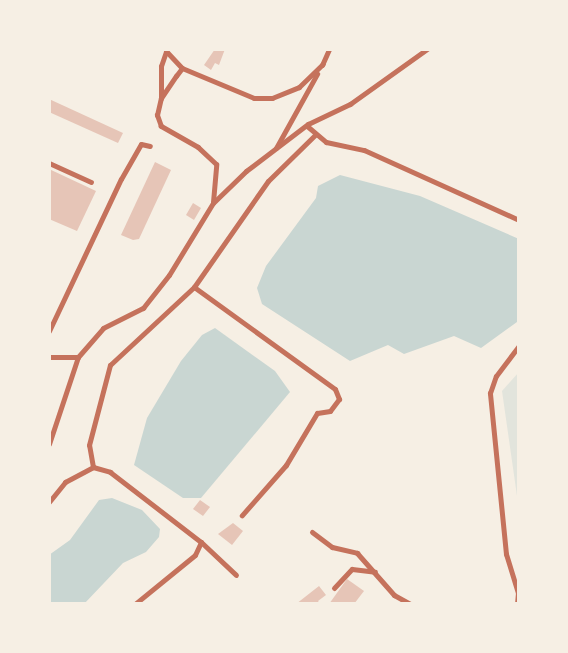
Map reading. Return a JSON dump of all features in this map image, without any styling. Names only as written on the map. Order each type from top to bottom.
[{"type":"street","points":[[273,152],[329,49]]},
{"type":"street","points":[[49,444],[78,356],[103,328],[143,308],[169,275],[213,203],[307,126],[350,104],[427,49]]},
{"type":"street","points":[[213,203],[216,164],[198,147],[161,126],[157,114],[161,98],[161,66],[167,50],[183,68],[254,98],[272,98],[299,87],[323,64]]},
{"type":"street","points":[[161,98],[183,68]]},
{"type":"street","points":[[307,126],[326,142],[364,150],[519,220]]},
{"type":"street","points":[[93,467],[89,445],[110,365],[194,287],[268,181],[315,135]]},
{"type":"street","points":[[49,331],[121,179],[141,144],[150,146]]},
{"type":"street","points":[[49,163],[91,182]]},
{"type":"street","points":[[194,287],[335,389],[339,399],[330,411],[317,413],[286,465],[242,515]]},
{"type":"street","points":[[517,604],[519,593],[506,554],[490,393],[496,376],[519,346]]},
{"type":"street","points":[[49,357],[78,356]]},
{"type":"street","points":[[49,502],[65,482],[93,467],[110,472],[201,542],[236,575]]},
{"type":"street","points":[[312,532],[332,547],[350,549],[362,557],[394,595],[410,604]]},
{"type":"street","points":[[135,604],[195,555],[201,542]]},
{"type":"street","points":[[360,568],[362,557]]},
{"type":"street","points":[[334,588],[352,569],[375,572]]},
{"type":"shaded area","points":[[340,175],[420,196],[519,239],[517,322],[481,348],[454,336],[404,354],[388,345],[350,361],[262,304],[257,288],[266,266],[316,198],[318,186]]},
{"type":"shaded area","points":[[215,328],[275,371],[290,392],[201,498],[183,498],[134,465],[147,418],[181,361],[202,335]]},
{"type":"shaded area","points":[[519,372],[519,510],[502,391]]},
{"type":"shaded area","points":[[112,498],[142,510],[160,529],[159,537],[146,552],[123,563],[84,604],[49,604],[49,555],[70,540],[99,500]]},
{"type":"building","points":[[215,49],[225,49],[219,65],[215,63],[211,70],[204,65]]},
{"type":"building","points":[[49,99],[123,133],[118,143],[49,112]]},
{"type":"building","points":[[155,162],[171,170],[139,239],[133,240],[121,235]]},
{"type":"building","points":[[49,169],[96,191],[77,231],[49,219]]},
{"type":"building","points":[[193,203],[201,208],[194,220],[186,215]]},
{"type":"building","points":[[200,500],[210,507],[203,516],[193,509]]},
{"type":"building","points":[[233,523],[243,531],[232,545],[218,534]]},
{"type":"building","points":[[347,579],[364,591],[354,604],[329,604]]},
{"type":"building","points":[[319,586],[326,595],[318,601],[320,604],[296,604]]}]
